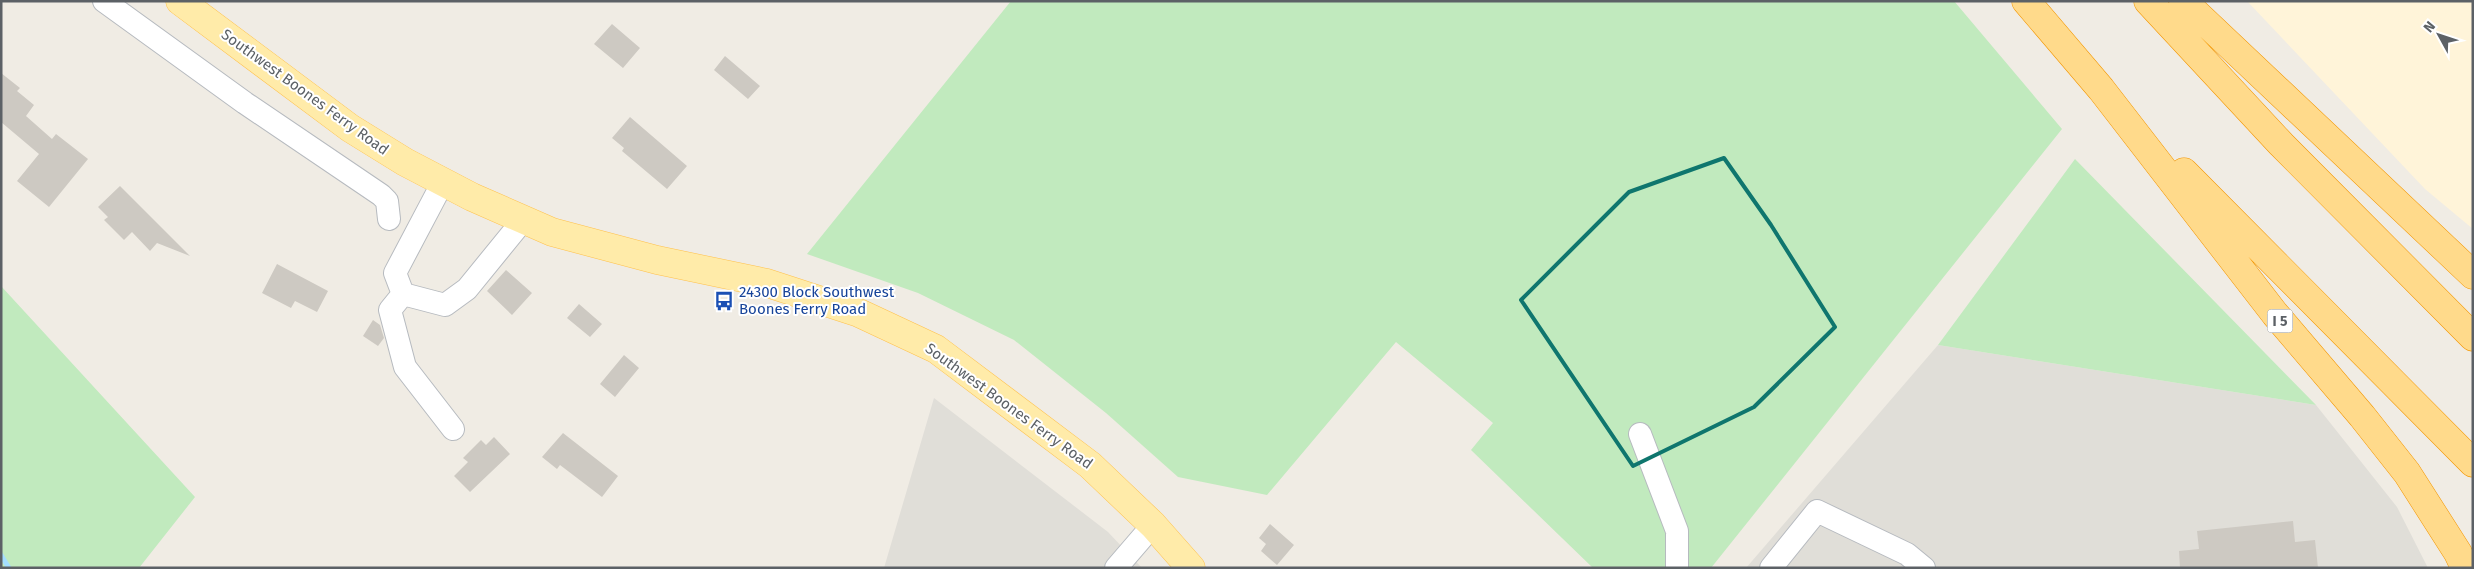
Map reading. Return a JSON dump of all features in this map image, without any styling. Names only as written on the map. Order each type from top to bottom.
[{"type":"highway","name":"I 5","points":[[2026,1],[2102,89],[2275,314],[2362,416],[2407,473],[2458,553],[2465,568]]},
{"type":"highway","points":[[2148,1],[2281,144],[2473,337]]},
{"type":"highway","points":[[2182,1],[2473,275]]},
{"type":"highway","name":"I 5","points":[[2102,89],[2473,463]]},
{"type":"main road","name":"Southwest Boones Ferry Road","points":[[180,1],[350,128],[405,162],[443,182],[552,232],[657,260],[767,283],[859,313],[936,349],[1072,450],[1153,525],[1191,568]]},
{"type":"street","points":[[107,2],[245,103],[381,195],[387,201],[390,219]]},
{"type":"street","points":[[403,294],[396,273],[443,182]]},
{"type":"street","points":[[403,294],[445,306],[468,289],[524,219]]},
{"type":"street","points":[[403,294],[390,310],[405,367],[453,428]]},
{"type":"street","points":[[1640,434],[1677,531],[1677,568]]},
{"type":"street","points":[[1772,568],[1818,511],[1907,554],[1924,568]]},
{"type":"street","points":[[1116,568],[1153,525]]},
{"type":"highlighted area","points":[[1724,158],[1771,225],[1835,327],[1754,407],[1633,466],[1521,300],[1629,192]]},
{"type":"shaded area","points":[[2247,1],[2473,1],[2473,229],[2425,189]]},
{"type":"shaded area","points":[[1938,345],[2316,405],[2397,507],[2428,568],[1746,568]]},
{"type":"shaded area","points":[[934,398],[1108,532],[1142,568],[884,568]]},
{"type":"green space","points":[[1011,1],[1954,1],[2062,129],[1711,568],[1593,568],[1471,450],[1493,423],[1396,342],[1267,495],[1178,477],[1106,413],[1014,340],[918,293],[807,254]]},
{"type":"green space","points":[[2075,159],[2316,405],[1938,345]]},
{"type":"green space","points":[[1,286],[195,497],[139,568],[1,568]]},
{"type":"building","points":[[612,24],[640,48],[623,68],[594,44]]},
{"type":"building","points":[[725,56],[760,86],[748,99],[714,70]]},
{"type":"building","points":[[1,73],[20,88],[17,91],[34,105],[26,116],[52,139],[56,134],[88,159],[49,207],[17,181],[39,154],[1,122]]},
{"type":"building","points":[[630,117],[687,166],[667,189],[622,151],[624,148],[612,138]]},
{"type":"building","points":[[120,186],[190,256],[157,243],[150,251],[132,232],[124,240],[104,220],[108,217],[98,207]]},
{"type":"building","points":[[277,264],[328,291],[317,312],[295,301],[291,308],[262,293]]},
{"type":"building","points":[[506,270],[532,293],[512,315],[487,291]]},
{"type":"building","points":[[579,304],[602,324],[590,337],[567,318]]},
{"type":"building","points":[[373,320],[380,325],[384,338],[378,346],[363,336]]},
{"type":"building","points":[[624,355],[639,368],[615,397],[600,384]]},
{"type":"building","points":[[563,433],[618,476],[602,497],[560,465],[557,469],[542,457]]},
{"type":"building","points":[[494,437],[510,454],[470,492],[454,476],[468,462],[463,458],[481,440],[486,445]]},
{"type":"building","points":[[2293,521],[2295,542],[2315,540],[2318,568],[2180,568],[2179,551],[2199,549],[2197,531]]},
{"type":"building","points":[[1270,524],[1294,545],[1277,565],[1261,551],[1266,544],[1259,538]]},
{"type":"waterway","points":[[1,555],[9,568]]},
{"type":"place","name":"24300 Block Southwest Boones Ferry Road","points":[[724,301]]}]
